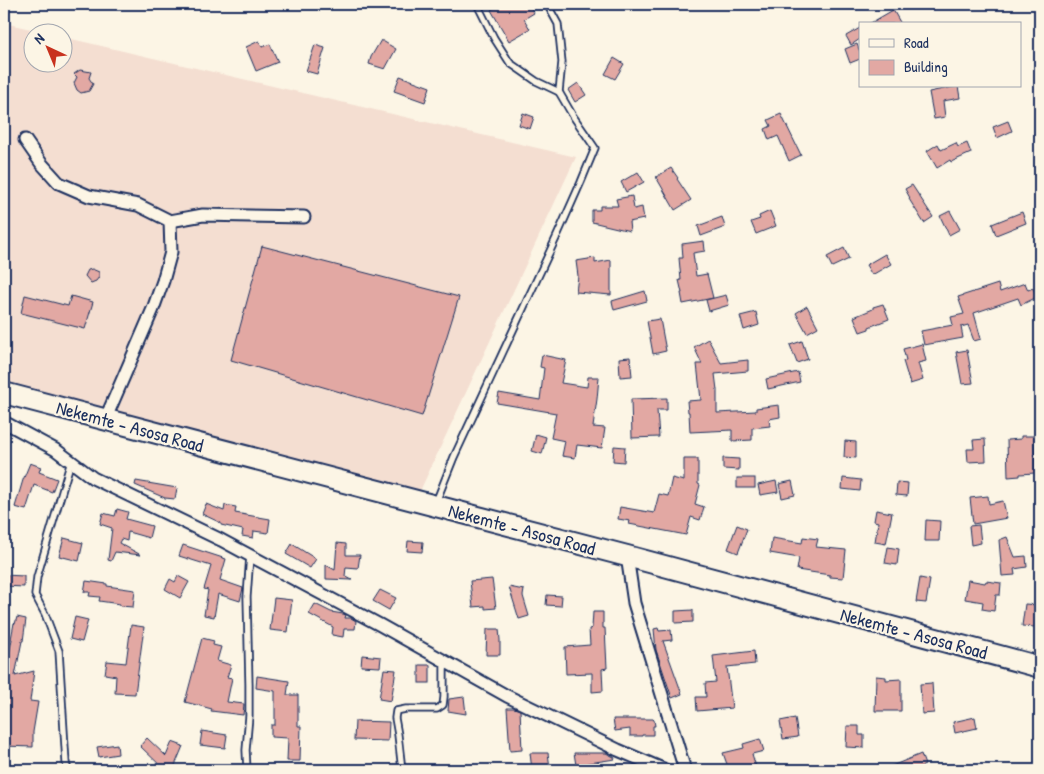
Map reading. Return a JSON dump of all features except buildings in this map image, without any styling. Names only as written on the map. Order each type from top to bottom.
[{"type":"highway","name":"Nekemte - Asosa Road","points":[[4,393],[1040,666]]},
{"type":"street","points":[[25,140],[41,164],[59,183],[89,196],[138,205],[170,221],[203,215],[304,216]]},
{"type":"street","points":[[105,420],[154,309],[171,252],[170,221]]},
{"type":"street","points":[[4,422],[56,450],[93,478],[250,555],[507,696],[618,750],[665,770]]},
{"type":"street","points":[[627,556],[634,603],[685,770]]},
{"type":"lane","points":[[435,506],[454,457],[557,236],[595,148],[559,92],[536,81],[510,63],[494,38],[477,4]]},
{"type":"lane","points":[[547,4],[558,24],[562,62],[559,92]]},
{"type":"lane","points":[[68,770],[66,764],[59,651],[45,614],[35,595],[36,577],[71,461]]},
{"type":"lane","points":[[246,770],[249,716],[247,597],[250,555]]},
{"type":"lane","points":[[402,770],[395,718],[396,711],[406,709],[437,709],[443,705],[444,661]]},
{"type":"shaded area","points":[[4,23],[22,27],[22,72],[72,72],[72,39],[576,157],[412,508],[4,397]]}]
